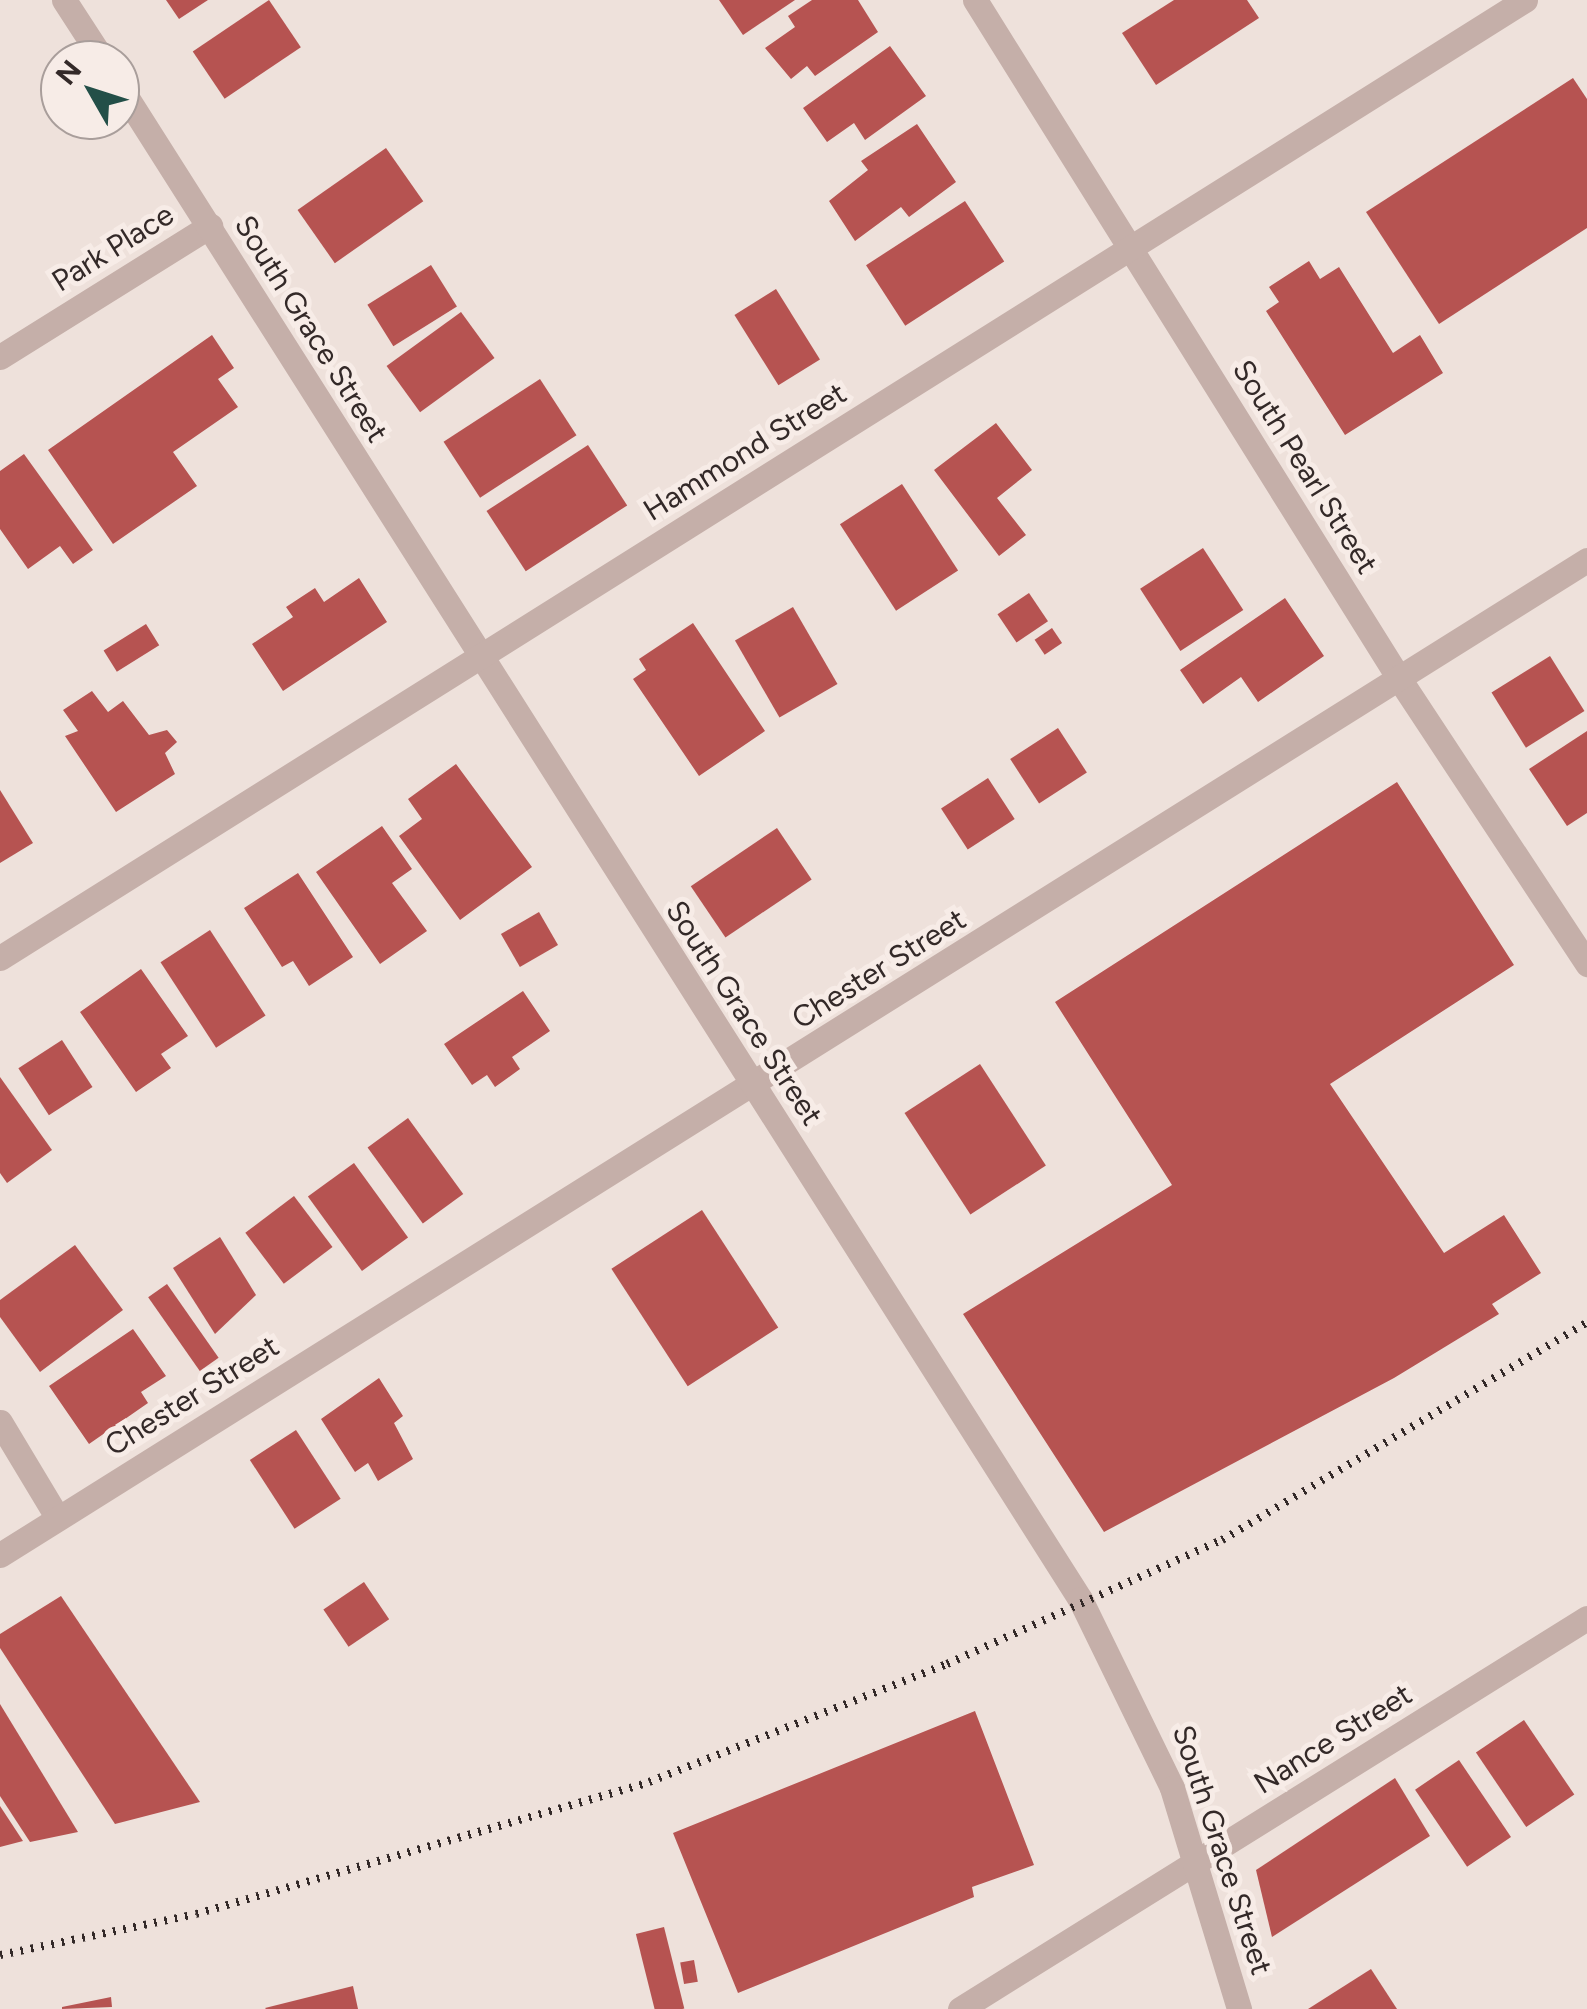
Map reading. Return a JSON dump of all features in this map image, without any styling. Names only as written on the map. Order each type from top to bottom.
[{"type":"street","points":[[64,0],[90,40]]},
{"type":"street","name":"South Pearl Street","points":[[975,0],[1398,677],[1587,964]]},
{"type":"street","name":"Hammond Street","points":[[0,958],[1525,0]]},
{"type":"street","name":"South Grace Street","points":[[140,118],[478,659],[1080,1599],[1148,1726],[1197,1862],[1239,2009]]},
{"type":"street","name":"Park Place","points":[[0,357],[210,226]]},
{"type":"street","name":"Chester Street","points":[[0,1555],[752,1088],[1587,560]]},
{"type":"street","points":[[0,1422],[57,1518]]},
{"type":"street","name":"Nance Street","points":[[960,2009],[1587,1618]]},
{"type":"building","points":[[166,0],[208,0],[179,19]]},
{"type":"building","points":[[269,0],[301,47],[225,99],[193,51]]},
{"type":"building","points":[[719,0],[795,0],[743,35]]},
{"type":"building","points":[[812,0],[858,0],[878,32],[815,76],[807,66],[791,79],[765,48],[795,27],[788,16]]},
{"type":"building","points":[[1174,0],[1247,0],[1259,18],[1156,85],[1122,33]]},
{"type":"building","points":[[890,46],[926,96],[865,140],[854,123],[827,142],[803,108]]},
{"type":"building","points":[[1573,78],[1587,99],[1587,228],[1439,324],[1366,212]]},
{"type":"building","points":[[917,124],[956,182],[909,217],[901,207],[855,241],[829,201],[868,170],[861,161]]},
{"type":"building","points":[[386,148],[423,201],[335,263],[298,210]]},
{"type":"building","points":[[965,201],[1004,261],[905,326],[866,265]]},
{"type":"building","points":[[1309,261],[1320,279],[1339,267],[1393,353],[1420,335],[1443,373],[1345,435],[1266,311],[1279,302],[1269,287]]},
{"type":"building","points":[[431,265],[457,307],[393,346],[367,305]]},
{"type":"building","points":[[776,289],[820,359],[778,385],[734,315]]},
{"type":"building","points":[[461,312],[495,358],[420,412],[387,366]]},
{"type":"building","points":[[212,335],[234,368],[218,379],[238,407],[173,452],[197,486],[113,544],[48,450]]},
{"type":"building","points":[[540,379],[576,435],[480,498],[444,442]]},
{"type":"building","points":[[996,423],[1032,470],[997,498],[1026,535],[999,556],[934,470]]},
{"type":"building","points":[[588,445],[627,505],[526,571],[487,511]]},
{"type":"building","points":[[24,454],[93,550],[73,564],[60,546],[28,569],[0,529],[0,471]]},
{"type":"building","points":[[902,484],[958,570],[896,611],[840,524]]},
{"type":"building","points":[[1203,548],[1243,610],[1180,651],[1140,589]]},
{"type":"building","points":[[359,578],[387,622],[283,691],[252,644],[293,617],[286,607],[315,588],[324,602]]},
{"type":"building","points":[[1029,593],[1048,621],[1017,642],[997,614]]},
{"type":"building","points":[[1285,598],[1324,656],[1258,702],[1241,677],[1203,704],[1180,670]]},
{"type":"building","points":[[793,607],[838,684],[779,718],[735,640]]},
{"type":"building","points":[[693,623],[765,731],[699,776],[633,679],[646,670],[639,659]]},
{"type":"building","points":[[146,624],[159,645],[117,672],[104,650]]},
{"type":"building","points":[[1052,628],[1062,643],[1045,655],[1035,640]]},
{"type":"building","points":[[1550,656],[1584,711],[1526,748],[1491,693]]},
{"type":"building","points":[[92,691],[108,712],[123,701],[149,735],[167,730],[177,742],[165,753],[175,774],[116,812],[65,736],[78,731],[63,710]]},
{"type":"building","points":[[1058,728],[1087,772],[1039,803],[1010,759]]},
{"type":"building","points":[[1587,731],[1587,813],[1567,826],[1529,769]]},
{"type":"building","points":[[456,764],[532,867],[460,920],[399,836],[422,819],[408,799]]},
{"type":"building","points":[[988,778],[1015,819],[968,850],[941,808]]},
{"type":"building","points":[[1397,782],[1514,965],[1330,1084],[1444,1253],[1504,1215],[1541,1273],[1492,1304],[1499,1314],[1394,1378],[1104,1532],[963,1314],[1172,1185],[1055,1002]]},
{"type":"building","points":[[0,790],[33,843],[0,863]]},
{"type":"building","points":[[382,826],[412,869],[392,883],[427,931],[380,964],[316,872]]},
{"type":"building","points":[[777,828],[812,879],[725,938],[691,886]]},
{"type":"building","points":[[298,873],[353,957],[309,986],[293,961],[282,967],[244,908]]},
{"type":"building","points":[[539,912],[558,945],[520,967],[501,934]]},
{"type":"building","points":[[210,930],[266,1016],[216,1048],[161,962]]},
{"type":"building","points":[[141,969],[188,1036],[161,1054],[171,1068],[136,1092],[80,1012]]},
{"type":"building","points":[[523,991],[550,1031],[512,1057],[520,1069],[495,1087],[487,1075],[472,1085],[444,1044]]},
{"type":"building","points":[[62,1040],[92,1087],[49,1115],[18,1068]]},
{"type":"building","points":[[980,1064],[1046,1165],[970,1214],[905,1113]]},
{"type":"building","points":[[0,1077],[52,1150],[7,1183],[0,1173]]},
{"type":"building","points":[[408,1118],[463,1194],[423,1223],[368,1147]]},
{"type":"building","points":[[354,1163],[408,1237],[362,1271],[308,1197]]},
{"type":"building","points":[[294,1196],[333,1247],[284,1284],[245,1233]]},
{"type":"building","points":[[702,1210],[778,1327],[688,1386],[611,1269]]},
{"type":"building","points":[[220,1237],[256,1295],[215,1334],[173,1268]]},
{"type":"building","points":[[75,1245],[123,1310],[40,1372],[0,1317],[0,1300]]},
{"type":"building","points":[[167,1284],[219,1358],[200,1371],[148,1297]]},
{"type":"building","points":[[133,1329],[166,1376],[141,1392],[148,1403],[89,1444],[49,1386]]},
{"type":"building","points":[[379,1378],[403,1416],[394,1423],[413,1459],[378,1481],[368,1463],[355,1472],[321,1419]]},
{"type":"building","points":[[296,1430],[341,1499],[295,1529],[250,1460]]},
{"type":"building","points":[[364,1582],[389,1619],[349,1647],[323,1609]]},
{"type":"building","points":[[61,1596],[200,1802],[115,1824],[0,1648],[0,1634]]},
{"type":"building","points":[[0,1704],[78,1832],[30,1842],[0,1796]]},
{"type":"building","points":[[975,1711],[1034,1865],[972,1887],[974,1897],[738,1993],[673,1833]]},
{"type":"building","points":[[1524,1720],[1574,1795],[1526,1827],[1476,1752]]},
{"type":"building","points":[[1459,1760],[1511,1837],[1467,1867],[1415,1790]]},
{"type":"building","points":[[1395,1778],[1430,1836],[1272,1937],[1256,1870]]},
{"type":"building","points":[[0,1806],[23,1841],[0,1847]]},
{"type":"building","points":[[664,1927],[684,2009],[655,2009],[636,1934]]},
{"type":"building","points":[[694,1960],[698,1982],[684,1984],[680,1962]]},
{"type":"building","points":[[1371,1969],[1397,2009],[1308,2009]]},
{"type":"building","points":[[353,1986],[358,2009],[265,2008]]},
{"type":"building","points":[[111,1997],[112,2007],[62,2009],[62,2007]]},
{"type":"railway","points":[[0,1955],[196,1914],[649,1782],[947,1664],[1222,1540],[1587,1322]]}]
